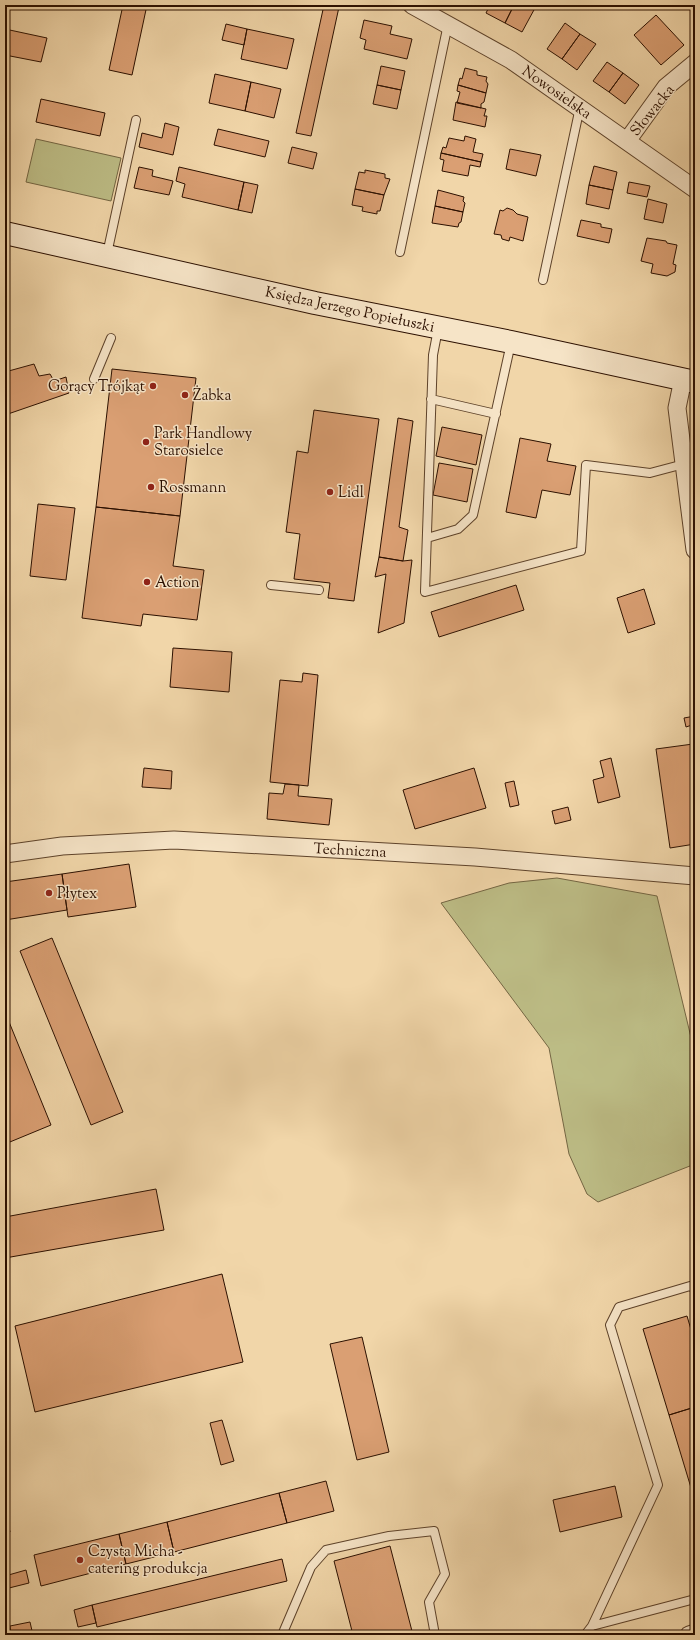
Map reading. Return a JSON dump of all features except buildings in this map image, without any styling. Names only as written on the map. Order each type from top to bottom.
[{"type":"street","name":"Nowosielska","points":[[412,5],[511,60],[695,189]]},
{"type":"street","name":"Słowacka","points":[[627,141],[666,88],[695,63]]},
{"type":"street","name":"Księdza Jerzego Popiełuszki","points":[[5,233],[315,303],[511,342],[689,381]]},
{"type":"street","points":[[689,381],[677,408],[695,550]]},
{"type":"street","name":"Techniczna","points":[[5,854],[62,846],[174,840],[474,857],[695,876]]},
{"type":"street","points":[[689,1635],[695,1633]]},
{"type":"lane","points":[[400,252],[448,24]]},
{"type":"lane","points":[[543,280],[580,107]]},
{"type":"lane","points":[[107,255],[136,120]]},
{"type":"lane","points":[[438,328],[433,355],[425,592],[581,551],[586,465],[650,473],[684,464]]},
{"type":"lane","points":[[94,379],[111,338]]},
{"type":"lane","points":[[427,538],[458,529],[473,515],[511,342]]},
{"type":"lane","points":[[431,399],[496,414]]},
{"type":"lane","points":[[271,585],[319,590]]},
{"type":"lane","points":[[585,1635],[592,1626],[658,1485],[610,1325],[619,1307],[690,1286],[695,1289]]},
{"type":"lane","points":[[282,1635],[312,1567],[326,1550],[389,1536],[434,1531],[445,1574],[429,1602],[435,1635]]},
{"type":"lane","points":[[592,1626],[695,1599]]},
{"type":"green space","points":[[36,139],[121,158],[111,201],[26,182]]},
{"type":"green space","points":[[557,878],[657,896],[695,1054],[695,1164],[598,1202],[587,1194],[569,1154],[549,1048],[441,903],[509,883]]},
{"type":"place","name":"Gorący Trójkąt","points":[[153,386]]},
{"type":"place","name":"Żabka","points":[[185,395]]},
{"type":"place","name":"Park Handlowy Starosielce","points":[[146,442]]},
{"type":"place","name":"Rossmann","points":[[151,487]]},
{"type":"place","name":"Lidl","points":[[330,492]]},
{"type":"place","name":"Action","points":[[147,582]]},
{"type":"place","name":"Płytex","points":[[49,893]]},
{"type":"place","name":"Czysta Micha - catering produkcja","points":[[80,1560]]}]
